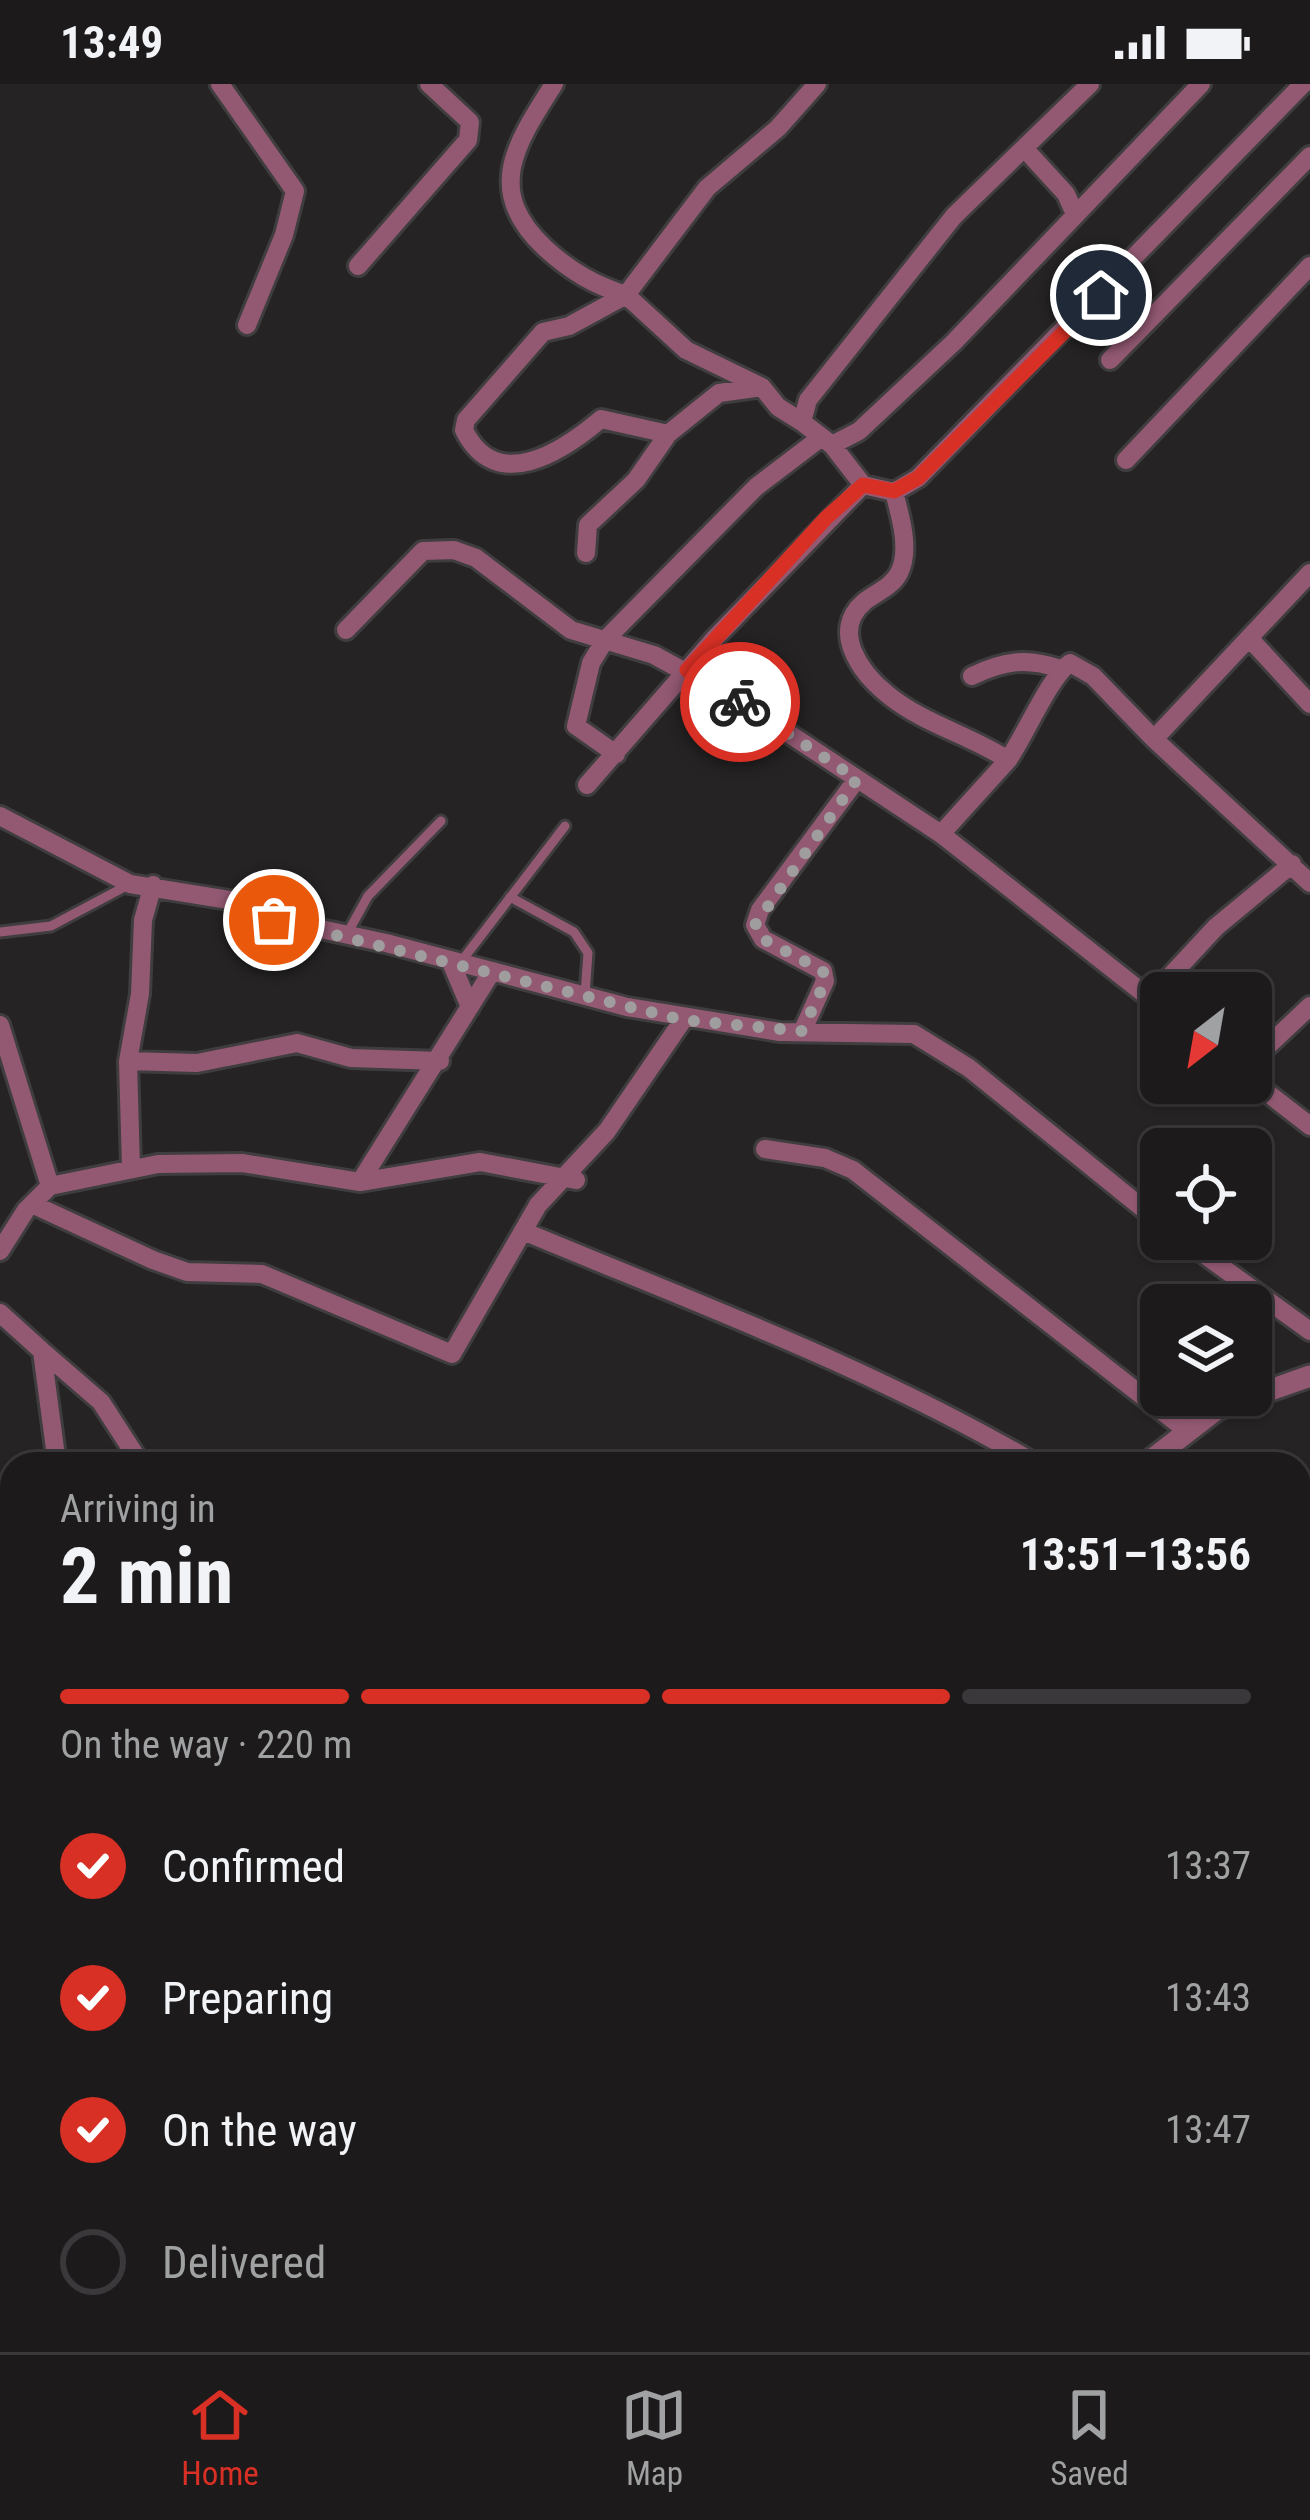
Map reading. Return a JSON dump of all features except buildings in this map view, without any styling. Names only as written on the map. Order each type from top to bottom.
[{"type":"street","points":[[220,84],[295,191],[284,235],[247,325]]},
{"type":"street","points":[[358,266],[468,140],[470,122],[429,84]]},
{"type":"street","points":[[554,84],[517,148],[511,204],[519,221],[562,265],[626,295],[686,350],[762,387],[778,407],[826,442],[863,485],[894,491],[918,478],[979,420],[1303,84]]},
{"type":"street","points":[[668,434],[601,419],[578,439],[520,466],[506,465],[475,448],[464,430],[477,405],[543,332],[579,321],[593,308],[626,295],[706,188],[778,128],[817,84]]},
{"type":"street","points":[[802,422],[802,412],[822,377],[954,216],[1090,84]]},
{"type":"street","points":[[1170,84],[1195,89]]},
{"type":"street","points":[[616,754],[576,726],[587,677],[605,640],[756,487],[826,442],[859,431],[954,342],[1195,89]]},
{"type":"street","points":[[1024,148],[1066,194],[1075,214]]},
{"type":"street","points":[[1110,360],[1310,156]]},
{"type":"street","points":[[1126,460],[1310,266]]},
{"type":"street","points":[[586,553],[588,525],[635,479],[668,434],[719,393],[762,387]]},
{"type":"street","points":[[587,785],[826,518],[863,485]]},
{"type":"street","points":[[894,491],[903,524],[902,566],[889,585],[852,615],[847,631],[854,651],[864,674],[890,697],[926,719],[971,735],[1008,760]]},
{"type":"street","points":[[346,630],[423,551],[441,548],[476,559],[571,630],[687,670],[857,779],[941,834],[1140,990]]},
{"type":"street","points":[[1154,739],[1310,573]]},
{"type":"street","points":[[1250,639],[1310,704]]},
{"type":"street","points":[[972,676],[1001,662],[1042,662],[1060,670]]},
{"type":"street","points":[[941,834],[1008,760],[1060,670],[1070,663],[1082,667],[1310,884]]},
{"type":"street","points":[[802,1031],[825,982],[823,971],[763,939],[755,925],[857,779]]},
{"type":"street","points":[[0,816],[130,884],[229,900],[274,920],[347,934],[683,1020],[802,1031],[914,1034],[932,1042],[1140,1206]]},
{"type":"street","points":[[1180,972],[1216,927],[1292,864]]},
{"type":"street","points":[[130,1168],[128,1061],[152,885]]},
{"type":"street","points":[[455,962],[470,1006]]},
{"type":"street","points":[[360,1182],[491,973]]},
{"type":"street","points":[[1272,1042],[1310,1006]]},
{"type":"street","points":[[32,1204],[153,1260],[187,1272],[262,1274],[452,1354],[523,1231],[607,1131],[683,1020]]},
{"type":"street","points":[[0,1025],[50,1186]]},
{"type":"street","points":[[128,1061],[197,1063],[297,1043],[351,1058],[440,1061]]},
{"type":"street","points":[[1272,1096],[1310,1126]]},
{"type":"street","points":[[765,1149],[825,1159],[853,1170],[1186,1430]]},
{"type":"street","points":[[0,1251],[50,1186],[130,1168],[195,1160],[360,1182],[480,1162],[568,1177]]},
{"type":"street","points":[[523,1231],[877,1382],[957,1418],[1015,1452]]},
{"type":"street","points":[[1212,1260],[1310,1331]]},
{"type":"street","points":[[0,1313],[101,1402],[133,1452]]},
{"type":"street","points":[[42,1351],[55,1452]]},
{"type":"street","points":[[1160,1452],[1217,1409],[1306,1381]]},
{"type":"lane","points":[[347,934],[368,896],[441,821]]},
{"type":"lane","points":[[455,962],[565,826]]},
{"type":"lane","points":[[0,932],[51,926],[130,884]]},
{"type":"lane","points":[[509,897],[574,932],[588,953],[585,994]]},
{"type":"way so far","points":[[274,920],[386,943],[683,1020],[802,1031],[825,982],[823,971],[763,939],[755,925],[760,910],[844,803],[857,779],[740,702]]},
{"type":"route","points":[[740,702],[687,670],[826,518],[863,485],[894,491],[918,478],[1101,295]]}]
